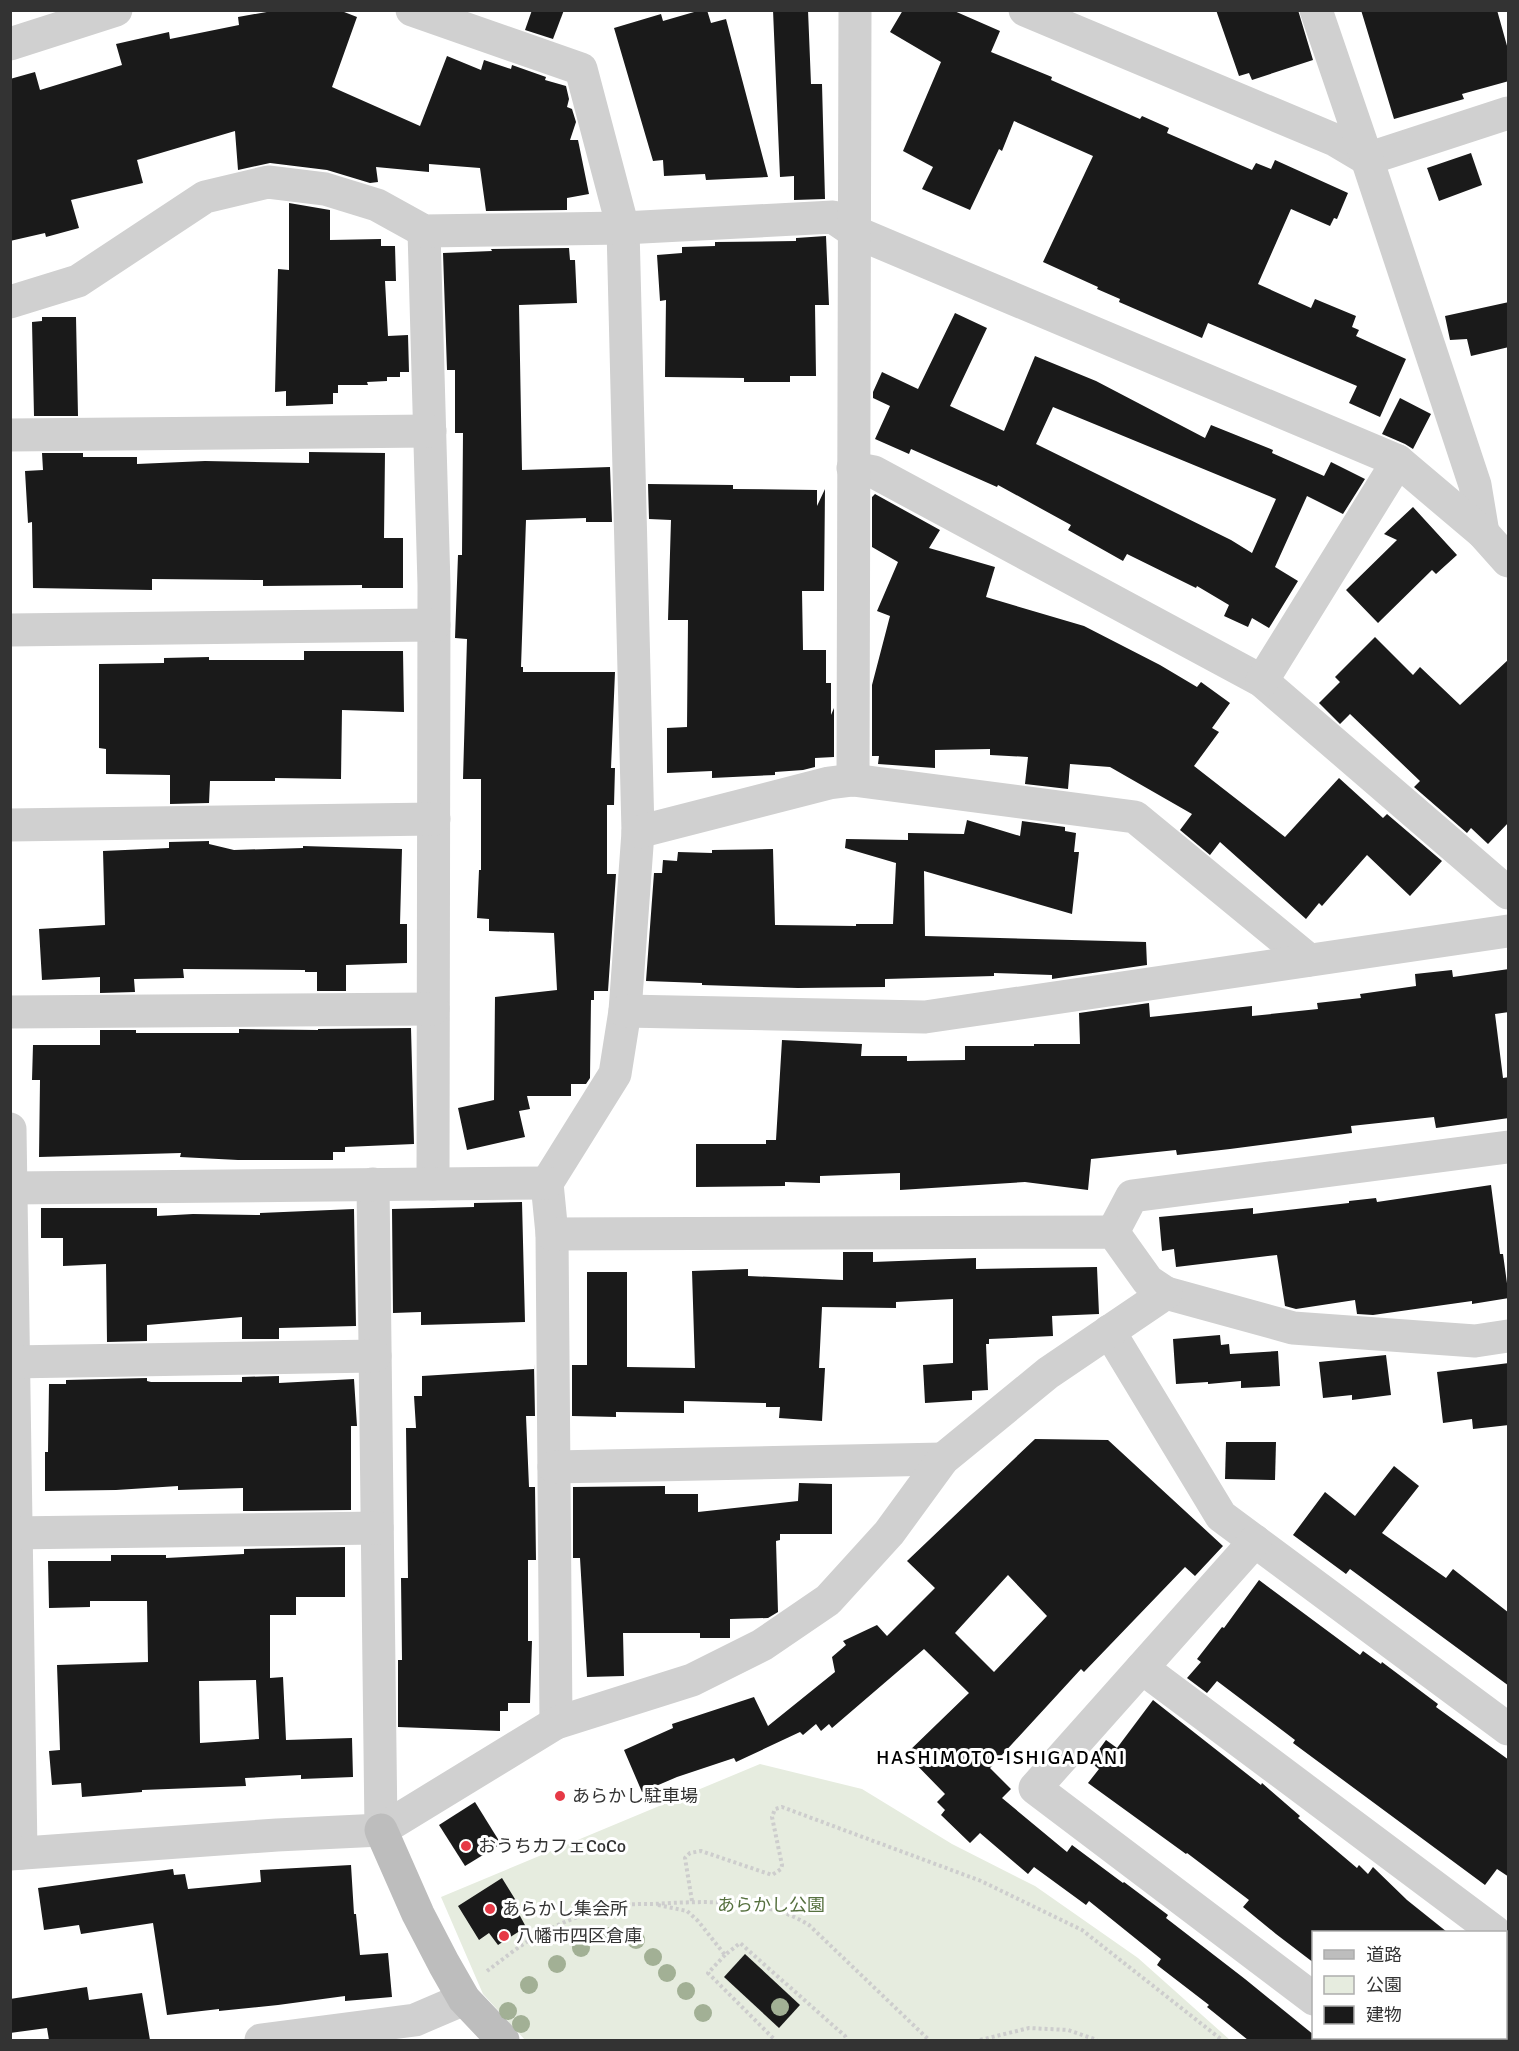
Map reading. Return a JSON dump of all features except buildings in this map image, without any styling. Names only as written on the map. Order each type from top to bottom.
[{"type":"street","points":[[10,44],[69,17],[116,10]]},
{"type":"street","points":[[412,10],[581,69],[623,228],[638,832],[626,1011],[615,1074],[547,1182],[552,1234],[556,1723]]},
{"type":"street","points":[[854,780],[855,10]]},
{"type":"street","points":[[1025,10],[1335,140],[1367,159],[1509,113]]},
{"type":"street","points":[[1316,10],[1475,485],[1483,533]]},
{"type":"street","points":[[10,302],[78,281],[205,197],[268,182],[325,189],[377,205],[424,231],[623,228],[833,217],[855,232],[1398,461],[1483,533],[1509,561]]},
{"type":"street","points":[[424,231],[434,625],[433,1184]]},
{"type":"street","points":[[10,435],[430,431]]},
{"type":"street","points":[[1262,681],[1398,461]]},
{"type":"street","points":[[853,468],[874,472],[1262,681],[1509,893]]},
{"type":"street","points":[[10,630],[434,625]]},
{"type":"street","points":[[638,832],[829,783],[854,780],[1135,817],[1309,960]]},
{"type":"street","points":[[10,825],[434,819]]},
{"type":"street","points":[[626,1011],[926,1017],[1509,932]]},
{"type":"street","points":[[10,1012],[433,1009]]},
{"type":"street","points":[[10,1129],[16,1854],[277,1835],[381,1830],[556,1723],[692,1680],[762,1645],[828,1600],[889,1533],[943,1459],[1048,1373],[1166,1293]]},
{"type":"street","points":[[1113,1232],[1132,1196],[1509,1147]]},
{"type":"street","points":[[11,1188],[547,1182]]},
{"type":"street","points":[[373,1184],[381,1830],[418,1914],[464,1999],[503,2040]]},
{"type":"street","points":[[552,1234],[1113,1232]]},
{"type":"street","points":[[1113,1232],[1148,1281],[1166,1293],[1293,1328],[1475,1341],[1509,1336]]},
{"type":"street","points":[[1109,1331],[1221,1516],[1509,1729]]},
{"type":"street","points":[[12,1362],[375,1356]]},
{"type":"street","points":[[554,1467],[943,1459]]},
{"type":"street","points":[[14,1533],[377,1528]]},
{"type":"street","points":[[1255,1541],[1035,1788],[1312,1997]]},
{"type":"street","points":[[1142,1668],[1494,1931]]},
{"type":"street","points":[[261,2040],[415,2020],[464,1999]]},
{"type":"path","points":[[692,1901],[685,1858],[696,1851],[772,1875],[781,1869],[772,1817],[775,1809],[782,1807],[981,1881],[1082,1930],[1222,2040]]},
{"type":"path","points":[[464,1999],[476,1979],[546,1930],[581,1916],[624,1905],[692,1901],[762,1907],[794,1916],[823,1937],[929,2040]]},
{"type":"path","points":[[653,1904],[687,1911],[725,1955]]},
{"type":"path","points":[[775,2040],[708,1973],[740,1943],[847,2040]]},
{"type":"path","points":[[980,2040],[1029,2028],[1068,2030],[1097,2040]]},
{"type":"path","points":[[1004,2040],[1008,2033]]},
{"type":"green space","name":"あらかし公園","points":[[760,1764],[862,1789],[952,1844],[1035,1886],[1138,1958],[1230,2040],[525,2040],[483,1994],[441,1897]]},
{"type":"place","name":"あらかし駐車場","points":[[560,1796]]},
{"type":"place","name":"おうちカフェCoCo","points":[[466,1846]]},
{"type":"place","name":"あらかし集会所","points":[[490,1909]]},
{"type":"place","name":"八幡市四区倉庫","points":[[504,1936]]},
{"type":"district","name":"HASHIMOTO-ISHIGADANI","points":[[1001,1757]]}]
